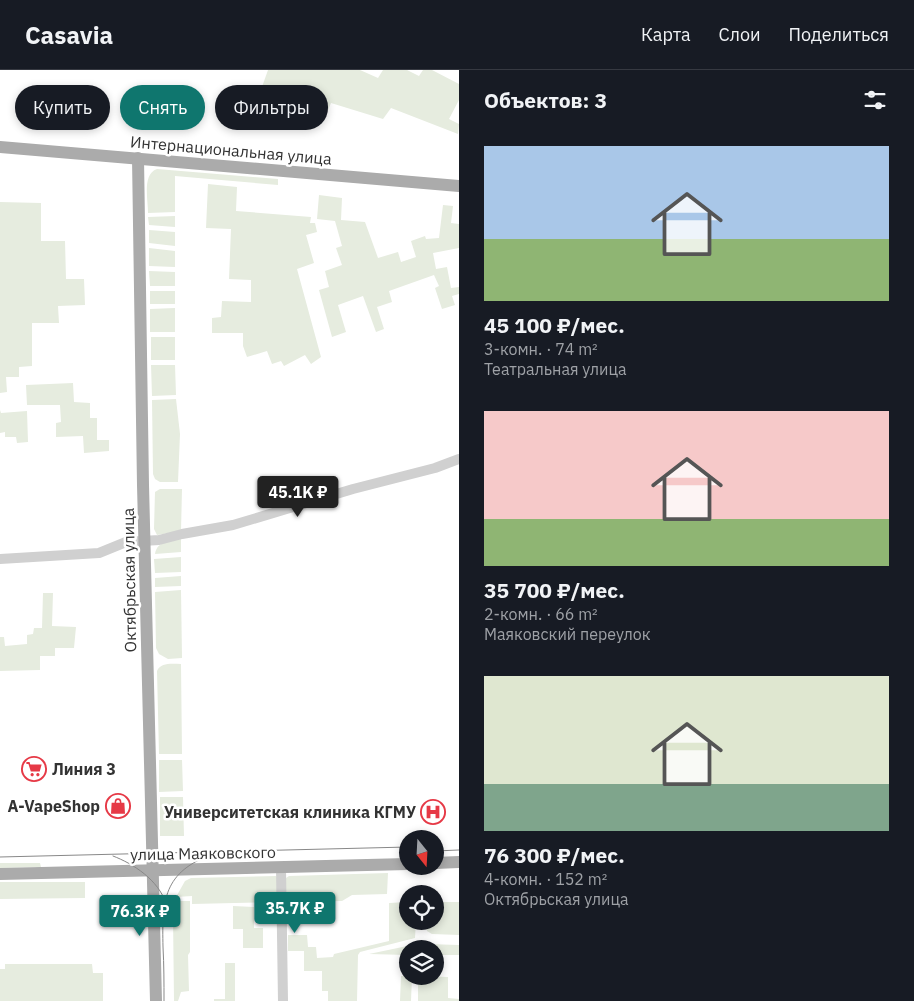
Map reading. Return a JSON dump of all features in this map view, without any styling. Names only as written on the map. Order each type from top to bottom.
[{"type":"main road","name":"Интернациональная улица","points":[[0,147],[459,186]]},
{"type":"main road","name":"Октябрьская улица","points":[[138,158],[140,335],[156,1001]]},
{"type":"main road","points":[[444,863],[459,862]]},
{"type":"main road","name":"улица Маяковского","points":[[0,874],[152,872],[399,864]]},
{"type":"street","points":[[0,559],[98,552],[126,542],[159,540],[233,525],[459,460]]},
{"type":"street","points":[[281,868],[283,1001]]},
{"type":"shaded area","points":[[268,70],[360,70],[378,78],[383,70],[407,70],[419,76],[423,70],[432,70],[459,84],[459,100],[449,119],[459,124],[458,134],[391,108],[383,119],[331,103],[328,110],[328,85],[263,85]]},
{"type":"shaded area","points":[[157,169],[278,179],[278,185],[175,176],[175,212],[148,213],[147,194],[149,176]]},
{"type":"shaded area","points":[[208,184],[237,187],[236,211],[311,217],[310,223],[315,223],[317,232],[306,235],[314,263],[297,269],[321,357],[311,364],[305,355],[284,366],[281,361],[272,364],[267,351],[247,357],[243,346],[243,333],[212,333],[212,318],[221,317],[222,301],[251,302],[251,280],[229,279],[231,229],[206,228]]},
{"type":"shaded area","points":[[319,195],[342,198],[341,220],[365,222],[378,258],[398,252],[401,262],[416,257],[411,241],[425,236],[426,239],[439,238],[443,205],[453,206],[451,223],[459,224],[459,248],[433,253],[436,269],[447,267],[451,288],[459,287],[459,294],[452,296],[455,305],[442,309],[435,288],[439,286],[434,275],[389,291],[392,302],[377,307],[384,329],[376,332],[363,296],[338,305],[346,332],[332,337],[319,290],[329,287],[325,271],[342,265],[336,248],[342,246],[335,221],[317,219]]},
{"type":"shaded area","points":[[0,202],[41,203],[41,241],[65,241],[66,279],[84,279],[85,305],[58,306],[59,323],[32,323],[32,366],[19,367],[19,377],[6,377],[7,392],[0,393]]},
{"type":"shaded area","points":[[175,216],[175,227],[149,225],[148,217]]},
{"type":"shaded area","points":[[149,230],[175,232],[175,246],[149,243]]},
{"type":"shaded area","points":[[149,248],[175,251],[175,267],[149,266]]},
{"type":"shaded area","points":[[149,271],[175,272],[175,286],[150,286]]},
{"type":"shaded area","points":[[150,291],[175,291],[175,304],[150,304]]},
{"type":"shaded area","points":[[175,308],[175,332],[150,332],[150,309]]},
{"type":"shaded area","points":[[151,337],[175,337],[175,360],[151,360]]},
{"type":"shaded area","points":[[151,365],[175,365],[176,395],[152,396]]},
{"type":"shaded area","points":[[73,383],[74,402],[90,403],[90,418],[97,418],[97,440],[109,440],[109,451],[84,453],[83,436],[56,437],[56,423],[61,422],[60,405],[27,405],[26,385]]},
{"type":"shaded area","points":[[176,399],[180,434],[178,482],[160,482],[155,479],[153,474],[152,400]]},
{"type":"shaded area","points":[[0,410],[1,413],[27,411],[28,442],[17,443],[16,437],[5,437],[5,432],[0,433]]},
{"type":"shaded area","points":[[160,489],[182,489],[181,531],[157,535],[154,529],[155,492]]},
{"type":"shaded area","points":[[181,537],[181,552],[155,554],[158,546],[161,544]]},
{"type":"shaded area","points":[[181,557],[181,572],[155,573],[154,559]]},
{"type":"shaded area","points":[[181,576],[181,586],[155,587],[155,578]]},
{"type":"shaded area","points":[[181,590],[182,658],[168,659],[159,654],[156,648],[155,592]]},
{"type":"shaded area","points":[[43,593],[53,593],[52,626],[76,627],[74,648],[55,648],[55,656],[40,656],[40,670],[0,671],[0,637],[4,637],[5,646],[27,644],[27,635],[33,634],[34,628],[42,628]]},
{"type":"shaded area","points":[[181,664],[182,754],[159,754],[157,671],[164,665]]},
{"type":"shaded area","points":[[159,760],[182,760],[183,791],[159,792]]},
{"type":"shaded area","points":[[160,797],[183,797],[184,836],[160,836]]},
{"type":"shaded area","points":[[0,863],[40,863],[41,867],[0,868]]},
{"type":"shaded area","points":[[388,873],[387,894],[352,895],[342,901],[284,902],[286,878],[289,876]]},
{"type":"shaded area","points":[[276,876],[278,878],[279,902],[192,904],[192,896],[176,897],[185,881],[191,878]]},
{"type":"shaded area","points":[[0,882],[85,882],[85,898],[0,899]]},
{"type":"shaded area","points":[[176,901],[190,901],[190,952],[188,955],[189,991],[181,992],[178,1001],[174,1001],[173,916]]},
{"type":"shaded area","points":[[399,902],[399,930],[415,930],[415,938],[399,940],[399,942],[360,952],[358,955],[357,1001],[328,1001],[328,991],[322,991],[322,971],[304,971],[304,951],[288,951],[288,935],[307,935],[308,947],[316,947],[317,958],[333,957],[334,954],[389,941],[389,903]]},
{"type":"shaded area","points":[[444,902],[459,902],[459,935],[432,934],[427,931],[444,930]]},
{"type":"shaded area","points":[[233,906],[254,907],[254,928],[263,928],[263,948],[243,948],[243,929],[233,929]]},
{"type":"shaded area","points":[[444,945],[459,945],[459,955],[444,955]]},
{"type":"shaded area","points":[[399,948],[399,955],[369,954]]},
{"type":"shaded area","points":[[225,963],[235,963],[235,1001],[214,1001],[214,999],[225,999]]},
{"type":"shaded area","points":[[5,964],[92,964],[93,973],[103,973],[103,1001],[0,1001],[0,969],[5,969]]},
{"type":"shaded area","points":[[444,977],[448,977],[448,998],[459,999],[459,1001],[418,1001],[418,985],[444,985]]},
{"type":"shaded area","points":[[401,985],[412,985],[411,1001],[400,1001]]},
{"type":"tram line","points":[[0,857],[399,847]]},
{"type":"tram line","points":[[444,851],[459,850]]},
{"type":"tram line","points":[[164,1001],[163,915],[165,902],[175,879],[196,861],[213,854]]},
{"type":"tram line","points":[[113,856],[137,868],[151,880],[166,903]]},
{"type":"place","name":"Линия 3","points":[[34,769]]},
{"type":"place","name":"A-VapeShop","points":[[118,806]]},
{"type":"place","name":"Университетская клиника КГМУ","points":[[433,812]]}]
